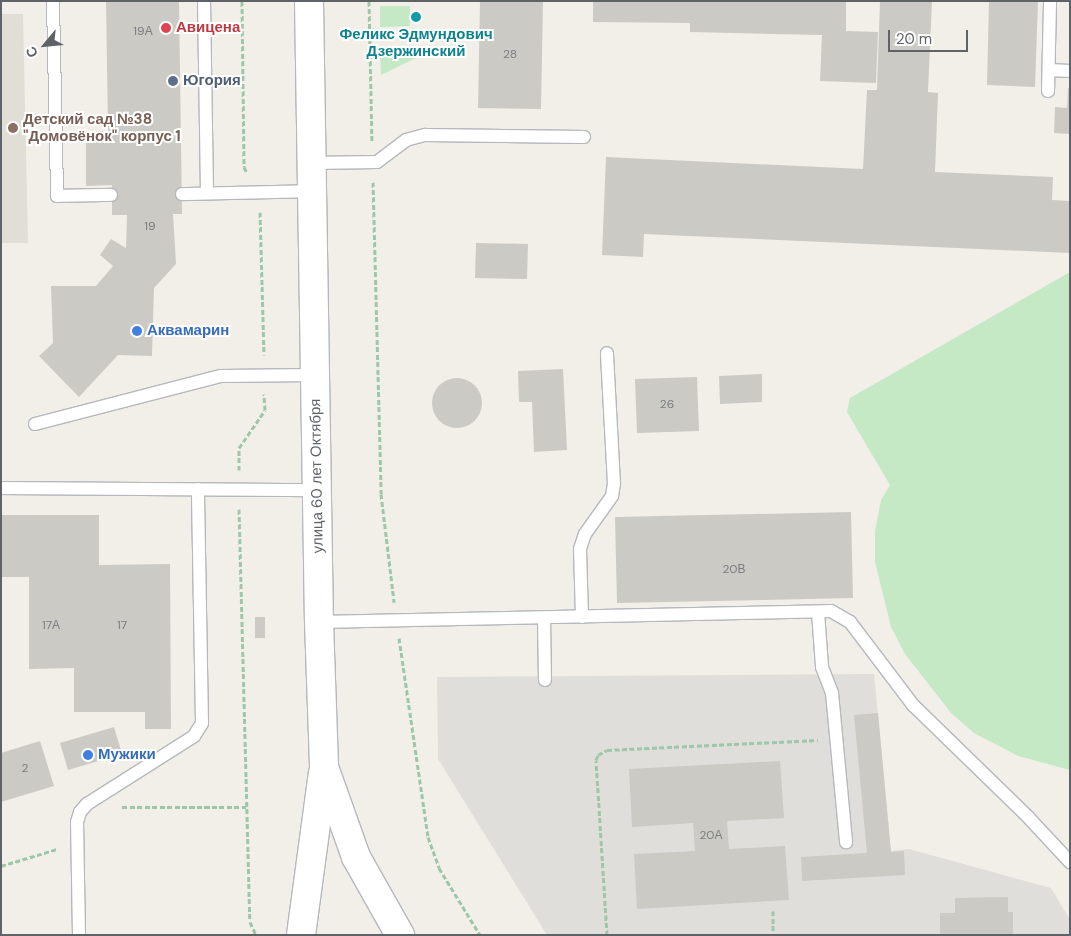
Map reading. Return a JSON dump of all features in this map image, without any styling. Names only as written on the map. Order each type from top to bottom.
[{"type":"main road","name":"улица 60 лет Октября","points":[[309,1],[319,622],[324,767],[356,857],[396,933]]},
{"type":"main road","points":[[301,935],[324,767]]},
{"type":"lane","points":[[53,1],[57,196],[111,196]]},
{"type":"lane","points":[[204,1],[206,193]]},
{"type":"lane","points":[[1048,91],[1050,1]]},
{"type":"lane","points":[[1049,70],[1070,70]]},
{"type":"lane","points":[[311,163],[377,162],[406,140],[425,134],[584,137]]},
{"type":"lane","points":[[182,194],[312,191]]},
{"type":"lane","points":[[582,617],[580,549],[585,534],[612,496],[614,484],[607,352]]},
{"type":"lane","points":[[35,424],[212,378],[315,375]]},
{"type":"lane","points":[[1,488],[317,490]]},
{"type":"lane","points":[[79,935],[77,822],[80,812],[194,736],[202,723],[198,489]]},
{"type":"lane","points":[[319,622],[831,611],[850,622],[913,705],[1028,817],[1070,862]]},
{"type":"lane","points":[[818,612],[822,667],[832,693],[846,842]]},
{"type":"lane","points":[[544,618],[545,680]]},
{"type":"path","points":[[242,1],[244,167],[260,208],[265,410],[239,448],[250,922],[256,935]]},
{"type":"path","points":[[369,1],[381,494],[396,621],[428,837],[439,868],[480,935]]},
{"type":"path","points":[[607,935],[596,760],[598,755],[608,750],[836,739]]},
{"type":"path","points":[[85,807],[246,807]]},
{"type":"path","points":[[1,866],[57,851],[58,842]]},
{"type":"path","points":[[773,911],[773,935]]},
{"type":"shaded area","name":"Детский сад №38 \"Домовёнок\" корпус 1","points":[[1,14],[23,14],[28,243],[1,243]]},
{"type":"shaded area","points":[[874,674],[891,851],[909,849],[1051,888],[1070,920],[1070,935],[547,935],[438,759],[437,677]]},
{"type":"green space","points":[[380,6],[410,6],[410,26],[380,27]]},
{"type":"green space","points":[[417,46],[418,57],[381,75],[380,47]]},
{"type":"green space","points":[[1070,272],[1070,770],[1018,756],[974,733],[951,713],[905,654],[891,627],[875,562],[875,531],[881,500],[890,485],[847,412],[850,398]]},
{"type":"building","points":[[106,1],[179,1],[182,214],[173,214],[176,264],[154,288],[152,356],[118,355],[79,397],[39,356],[53,343],[51,286],[96,286],[113,266],[100,255],[111,239],[126,248],[127,215],[112,215],[112,185],[86,186],[86,131],[108,131]]},
{"type":"building","points":[[480,1],[543,1],[541,109],[478,108]]},
{"type":"building","points":[[593,1],[846,1],[846,31],[878,32],[876,83],[820,81],[822,35],[690,32],[690,23],[593,22]]},
{"type":"building","points":[[880,1],[932,1],[928,92],[938,93],[935,172],[1053,177],[1052,200],[1070,201],[1070,253],[644,234],[643,257],[602,255],[606,157],[863,169],[867,90],[877,90]]},
{"type":"building","points":[[989,1],[1038,1],[1035,87],[987,85]]},
{"type":"building","points":[[1068,88],[1070,88],[1070,134],[1054,133],[1055,107],[1067,108]]},
{"type":"building","points":[[476,243],[528,244],[527,279],[475,278]]},
{"type":"building","points":[[563,369],[567,450],[534,452],[532,402],[519,402],[518,371]]},
{"type":"building","points":[[762,374],[762,402],[720,404],[719,376]]},
{"type":"building","points":[[697,377],[699,431],[637,433],[635,379]]},
{"type":"building","points":[[457,378],[475,385],[482,403],[475,421],[457,428],[439,421],[432,403],[439,385]]},
{"type":"building","points":[[851,512],[853,598],[617,603],[615,517]]},
{"type":"building","points":[[1,515],[99,515],[99,565],[170,564],[171,729],[145,729],[145,712],[74,712],[74,668],[29,669],[29,577],[2,577]]},
{"type":"building","points":[[255,617],[265,617],[265,638],[255,638]]},
{"type":"building","points":[[878,713],[891,852],[904,851],[905,875],[802,881],[801,857],[867,853],[854,715]]},
{"type":"building","points":[[114,727],[122,754],[68,770],[60,743]]},
{"type":"building","points":[[40,741],[54,786],[1,802],[1,753]]},
{"type":"building","points":[[780,761],[784,818],[727,821],[729,849],[785,846],[789,900],[637,909],[634,854],[695,851],[693,823],[632,827],[629,769]]},
{"type":"building","points":[[1008,897],[1008,912],[1013,912],[1013,935],[940,935],[940,913],[955,913],[955,898]]},
{"type":"place","name":"Феликс Эдмундович Дзержинский","points":[[416,17]]},
{"type":"place","name":"Авицена","points":[[166,28]]},
{"type":"place","name":"Югория","points":[[173,81]]},
{"type":"place","name":"Детский сад №38 \"Домовёнок\" корпус 1","points":[[13,128]]},
{"type":"place","name":"Аквамарин","points":[[137,331]]},
{"type":"place","name":"Мужики","points":[[88,755]]}]
